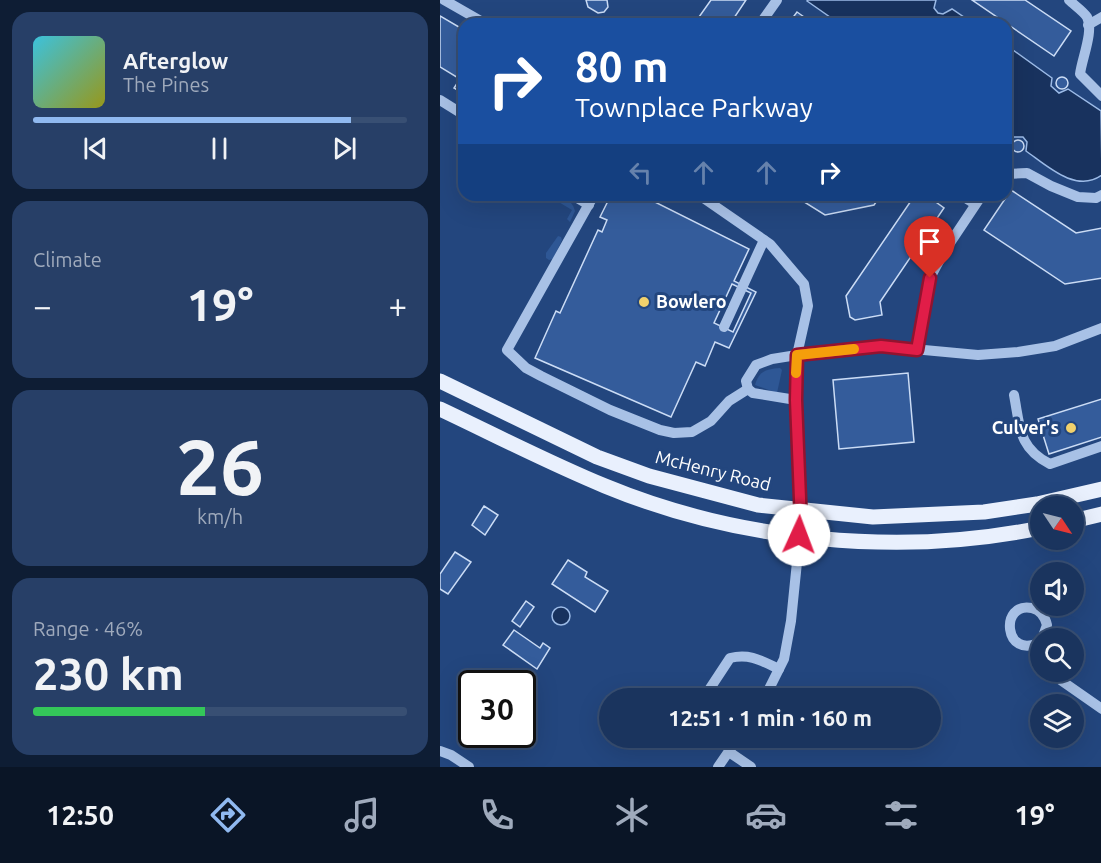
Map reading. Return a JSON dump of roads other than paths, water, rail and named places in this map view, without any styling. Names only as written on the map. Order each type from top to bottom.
[{"type":"main road","name":"McHenry Road","points":[[440,381],[597,457],[649,476],[758,505],[873,517],[984,512],[1037,504],[1102,489]]},
{"type":"main road","points":[[440,409],[607,487],[700,518],[752,529],[833,540],[908,543],[1030,529]]},
{"type":"main road","points":[[1084,518],[1102,514]]},
{"type":"street","points":[[444,0],[476,18]]},
{"type":"street","points":[[764,18],[777,0]]},
{"type":"street","points":[[1069,0],[1087,17],[1090,36],[1082,57],[1080,74],[1102,96]]},
{"type":"street","points":[[1088,25],[1102,17]]},
{"type":"street","points":[[440,100],[458,111]]},
{"type":"street","points":[[1012,174],[1027,173],[1078,197],[1097,198],[1102,195]]},
{"type":"street","points":[[590,201],[507,350],[526,368],[541,376],[610,410],[660,430],[674,433],[692,432],[711,421],[729,401],[748,390]]},
{"type":"street","points":[[708,201],[770,244],[804,285],[808,306],[797,355],[796,400],[801,510],[791,621],[784,659],[770,688]]},
{"type":"street","points":[[970,201],[975,204]]},
{"type":"street","points":[[917,350],[930,278],[977,201]]},
{"type":"street","points":[[724,327],[764,240]]},
{"type":"street","points":[[796,400],[753,393],[748,390],[746,381],[756,365],[772,359],[797,355],[881,346],[978,355],[1018,352],[1055,346],[1102,328]]},
{"type":"street","points":[[1014,394],[1022,438],[1035,456],[1050,464],[1102,446]]},
{"type":"street","points":[[710,688],[730,658],[743,655],[753,657],[779,669]]},
{"type":"street","points":[[1063,682],[1102,709]]},
{"type":"street","points":[[718,767],[731,748]]},
{"type":"street","points":[[440,751],[451,755],[469,767]]},
{"type":"street","points":[[729,752],[751,767]]},
{"type":"place","name":"Bowlero","points":[[644,302]]},
{"type":"place","name":"Culver's","points":[[1071,428]]}]
